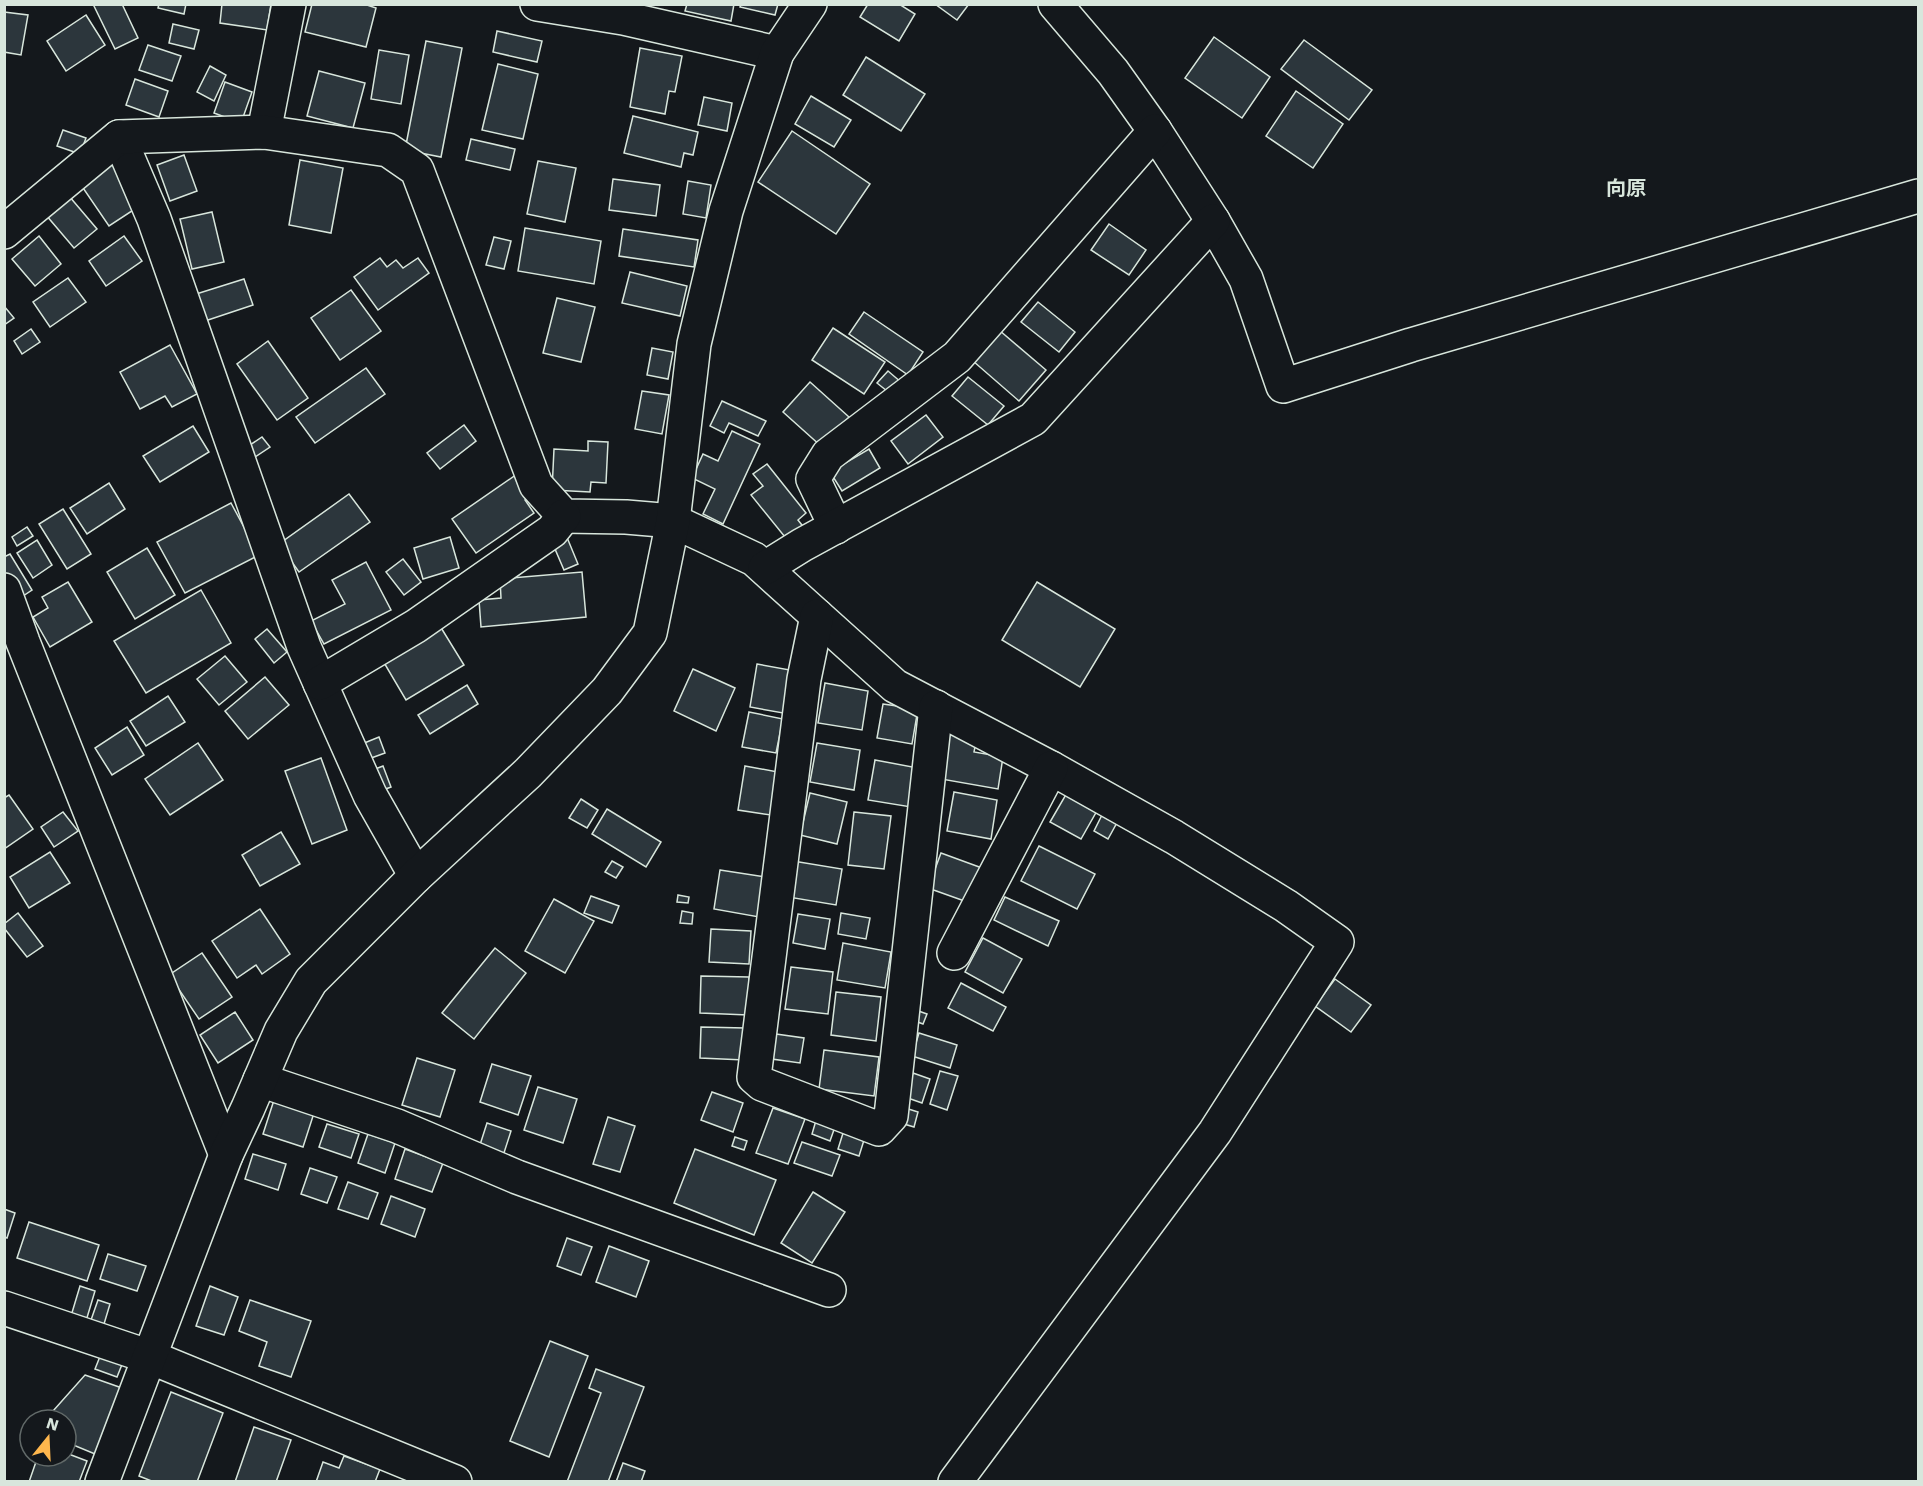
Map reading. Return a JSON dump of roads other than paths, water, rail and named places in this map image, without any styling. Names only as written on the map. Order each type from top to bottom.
[{"type":"street","points":[[264,132],[289,4]]},
{"type":"street","points":[[537,4],[623,18],[777,52]]},
{"type":"street","points":[[102,1482],[226,1155],[281,1031],[311,981],[416,876],[528,773],[607,692],[650,633],[673,521],[694,344],[726,211],[777,52],[810,4]]},
{"type":"street","points":[[1059,6],[1113,72],[1155,131],[1213,221],[1246,279],[1283,386],[1411,345],[1918,196]]},
{"type":"street","points":[[836,527],[813,479],[828,455],[957,357],[1155,131]]},
{"type":"street","points":[[4,232],[119,136],[264,132],[388,150],[417,170],[536,485],[564,516],[673,521],[754,559],[895,686],[1052,768],[1174,837],[1286,906],[1337,942],[1215,1132],[955,1482]]},
{"type":"street","points":[[119,136],[154,219],[304,646],[370,795],[416,876]]},
{"type":"street","points":[[765,568],[1033,419],[1213,221]]},
{"type":"street","points":[[320,683],[416,626],[552,531],[564,516]]},
{"type":"street","points":[[5,592],[27,653],[226,1155]]},
{"type":"street","points":[[817,616],[804,678],[754,1077],[762,1084],[879,1129],[891,1116],[936,707]]},
{"type":"street","points":[[954,953],[1052,768]]},
{"type":"street","points":[[260,1080],[397,1126],[517,1177],[828,1290]]},
{"type":"street","points":[[4,1308],[150,1357],[455,1482]]},
{"type":"district","name":"向原","points":[[1626,188]]}]
